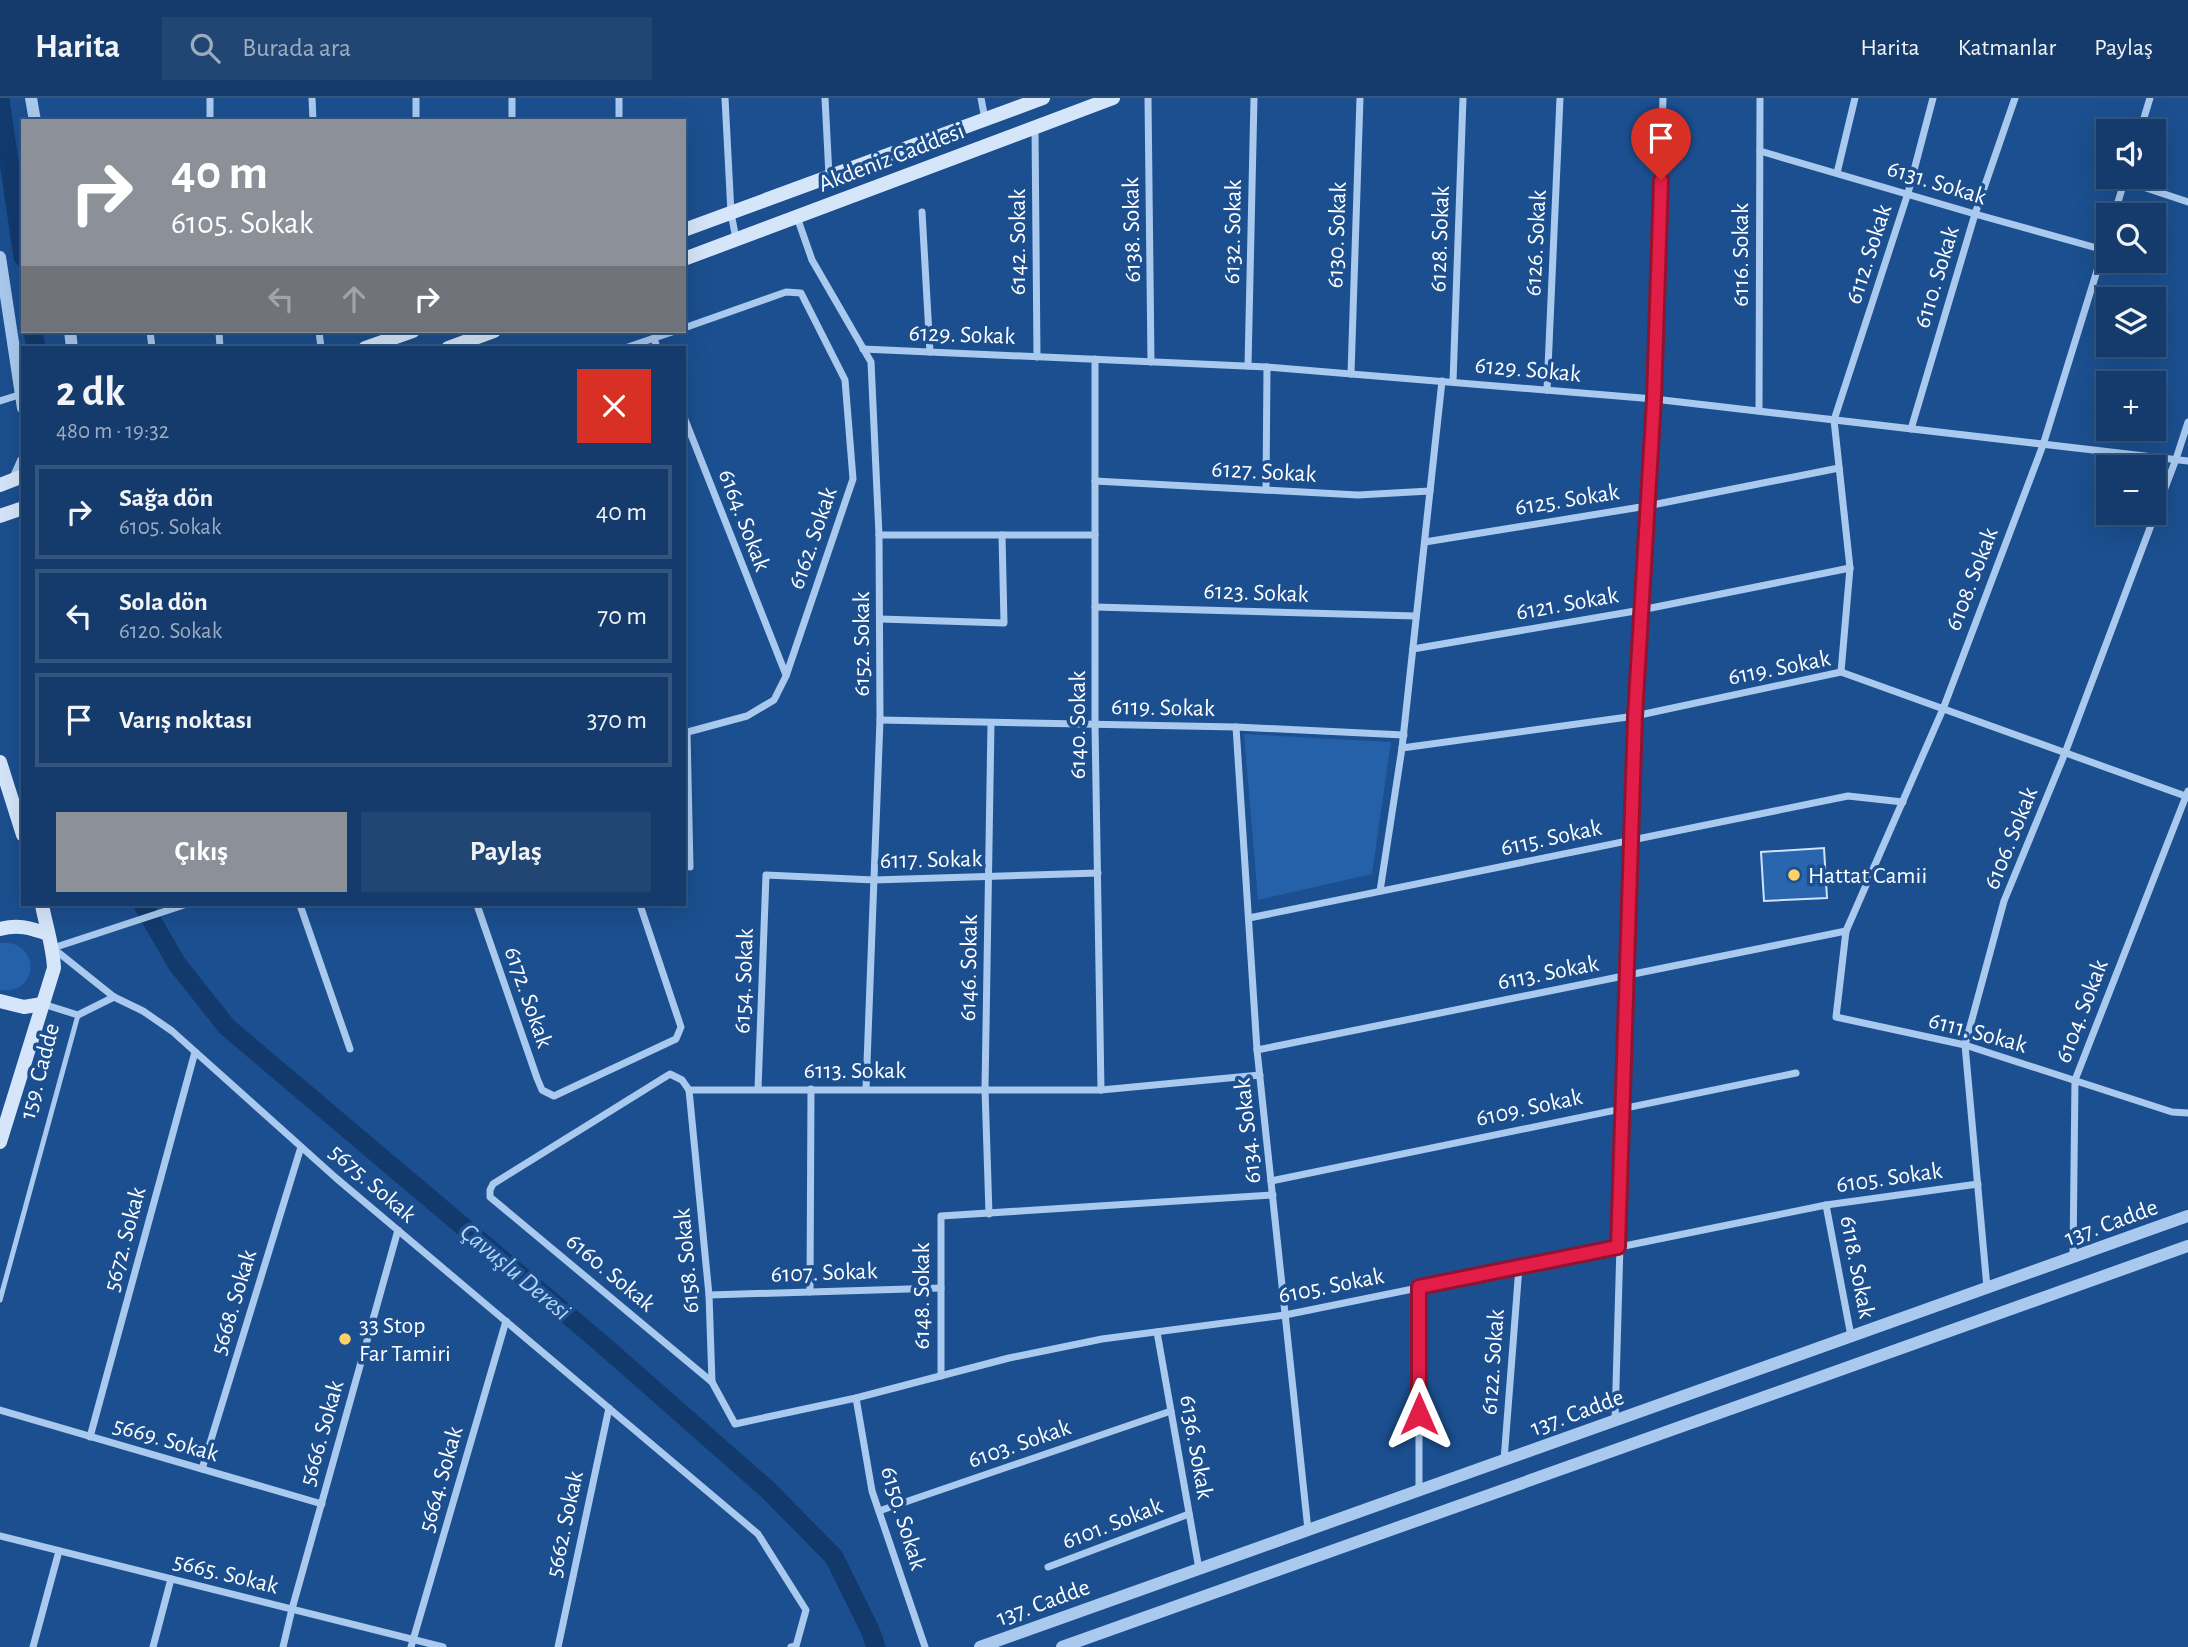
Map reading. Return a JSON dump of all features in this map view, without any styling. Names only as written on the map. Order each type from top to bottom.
[{"type":"main road","name":"Akdeniz Caddesi","points":[[686,229],[1043,98]]},
{"type":"main road","name":"Akdeniz Caddesi","points":[[686,258],[1113,98]]},
{"type":"main road","points":[[371,346],[407,333]]},
{"type":"main road","points":[[453,346],[489,333]]},
{"type":"main road","points":[[0,485],[19,477]]},
{"type":"main road","points":[[0,516],[21,508]]},
{"type":"main road","points":[[0,762],[21,829]]},
{"type":"main road","name":"159. Cadde","points":[[0,1142],[54,968],[42,906]]},
{"type":"main road","points":[[0,929],[13,925],[30,928],[50,941]]},
{"type":"main road","points":[[0,1001],[24,1007],[42,1004]]},
{"type":"street","points":[[31,98],[35,119]]},
{"type":"street","points":[[210,98],[210,119]]},
{"type":"street","points":[[312,98],[313,119]]},
{"type":"street","points":[[416,98],[416,119]]},
{"type":"street","points":[[512,98],[512,119]]},
{"type":"street","points":[[619,98],[619,119]]},
{"type":"street","points":[[725,98],[731,213],[736,239]]},
{"type":"street","points":[[825,98],[829,177]]},
{"type":"street","points":[[981,98],[985,120]]},
{"type":"street","name":"6138. Sokak","points":[[1149,98],[1151,362]]},
{"type":"street","name":"6132. Sokak","points":[[1248,366],[1254,98]]},
{"type":"street","name":"6130. Sokak","points":[[1351,374],[1360,98]]},
{"type":"street","name":"6128. Sokak","points":[[1453,382],[1463,98]]},
{"type":"street","name":"6126. Sokak","points":[[1547,390],[1560,98]]},
{"type":"street","points":[[1615,1421],[1635,716],[1654,399],[1663,98]]},
{"type":"street","name":"6116. Sokak","points":[[1759,411],[1760,98]]},
{"type":"street","points":[[1837,173],[1855,98]]},
{"type":"street","name":"6112. Sokak","points":[[1834,420],[1908,193],[1933,98]]},
{"type":"street","name":"6110. Sokak","points":[[1911,429],[1975,215],[2015,98]]},
{"type":"street","points":[[2144,119],[2150,98]]},
{"type":"street","name":"6142. Sokak","points":[[1035,127],[1037,357]]},
{"type":"street","name":"6131. Sokak","points":[[1760,151],[2096,248]]},
{"type":"street","points":[[2152,189],[2188,202]]},
{"type":"street","points":[[922,212],[930,352]]},
{"type":"street","name":"6152. Sokak","points":[[797,217],[812,260],[870,362],[879,535],[880,720],[866,1089]]},
{"type":"street","points":[[0,257],[4,308],[21,396]]},
{"type":"street","name":"6108. Sokak","points":[[1836,1017],[1846,931],[1943,709],[2043,444],[2097,273]]},
{"type":"street","name":"6162. Sokak","points":[[686,327],[786,292],[801,293],[845,380],[853,479],[786,676],[774,700],[747,716],[686,732]]},
{"type":"street","points":[[631,346],[669,333]]},
{"type":"street","points":[[653,338],[656,346]]},
{"type":"street","name":"6129. Sokak","points":[[863,349],[1267,367],[1442,381],[1654,399],[2188,461]]},
{"type":"street","name":"6140. Sokak","points":[[1095,359],[1101,1090]]},
{"type":"street","points":[[1266,491],[1267,367]]},
{"type":"street","points":[[1380,891],[1404,735],[1442,381]]},
{"type":"street","points":[[0,401],[21,401]]},
{"type":"street","points":[[1834,420],[1850,568],[1841,672]]},
{"type":"street","name":"6164. Sokak","points":[[686,422],[786,676]]},
{"type":"street","name":"6106. Sokak","points":[[1987,1288],[1965,1045],[2004,901],[2065,753],[2188,422]]},
{"type":"street","name":"6125. Sokak","points":[[1424,541],[1647,506],[1839,468]]},
{"type":"street","name":"6127. Sokak","points":[[1095,481],[1358,495],[1430,491]]},
{"type":"street","points":[[879,535],[1095,535]]},
{"type":"street","points":[[880,619],[1004,623],[1002,535]]},
{"type":"street","name":"6121. Sokak","points":[[1413,649],[1642,610],[1850,568]]},
{"type":"street","name":"6123. Sokak","points":[[1095,607],[1416,616]]},
{"type":"street","name":"6119. Sokak","points":[[1402,748],[1635,716],[1841,672],[2187,795]]},
{"type":"street","name":"6119. Sokak","points":[[880,720],[1236,727],[1404,735]]},
{"type":"street","name":"6146. Sokak","points":[[989,1214],[985,1089],[991,723]]},
{"type":"street","name":"6134. Sokak","points":[[1236,727],[1257,1050],[1308,1530]]},
{"type":"street","points":[[686,732],[690,867]]},
{"type":"street","name":"6104. Sokak","points":[[2073,1258],[2075,1080],[2187,795]]},
{"type":"street","name":"6115. Sokak","points":[[1248,918],[1848,796],[1903,802]]},
{"type":"street","name":"6117. Sokak","points":[[766,875],[874,880],[1098,873]]},
{"type":"street","name":"6154. Sokak","points":[[758,1089],[766,875]]},
{"type":"street","points":[[50,941],[111,929],[181,906]]},
{"type":"street","points":[[300,906],[350,1049]]},
{"type":"street","name":"6172. Sokak","points":[[477,906],[537,1078],[542,1090],[554,1096],[676,1039],[681,1027],[640,906]]},
{"type":"street","name":"6113. Sokak","points":[[1257,1050],[1846,931]]},
{"type":"street","name":"5675. Sokak","points":[[50,941],[114,997],[143,1011],[172,1031],[301,1147],[758,1534],[807,1610],[793,1646]]},
{"type":"street","points":[[42,1004],[78,1015],[114,997]]},
{"type":"street","name":"6111. Sokak","points":[[1836,1017],[1965,1045],[2172,1112],[2188,1113]]},
{"type":"street","name":"5672. Sokak","points":[[90,1437],[195,1052]]},
{"type":"street","name":"6109. Sokak","points":[[1271,1181],[1796,1073]]},
{"type":"street","name":"6113. Sokak","points":[[490,1190],[494,1184],[670,1074],[682,1080],[689,1090],[1101,1090],[1260,1075]]},
{"type":"street","points":[[810,1292],[811,1089]]},
{"type":"street","name":"6158. Sokak","points":[[689,1090],[709,1295],[712,1381],[735,1424]]},
{"type":"street","name":"5668. Sokak","points":[[202,1469],[301,1147]]},
{"type":"street","name":"6105. Sokak","points":[[735,1424],[856,1398],[1022,1355],[1102,1339],[1285,1315],[1826,1205],[1978,1184]]},
{"type":"street","name":"6160. Sokak","points":[[490,1190],[490,1197],[712,1381]]},
{"type":"street","points":[[989,1214],[1273,1195]]},
{"type":"street","name":"6118. Sokak","points":[[1826,1205],[1852,1336]]},
{"type":"street","name":"6148. Sokak","points":[[941,1376],[941,1216],[989,1214]]},
{"type":"street","name":"137. Cadde","points":[[979,1647],[2188,1216]]},
{"type":"street","name":"5666. Sokak","points":[[283,1647],[398,1230]]},
{"type":"street","name":"137. Cadde","points":[[1062,1647],[2188,1246]]},
{"type":"street","name":"6122. Sokak","points":[[1504,1460],[1519,1267]]},
{"type":"street","points":[[1419,1287],[1419,1491]]},
{"type":"street","name":"6107. Sokak","points":[[709,1295],[941,1288]]},
{"type":"street","name":"5664. Sokak","points":[[412,1643],[506,1321]]},
{"type":"street","name":"6136. Sokak","points":[[1157,1332],[1199,1569]]},
{"type":"street","name":"6150. Sokak","points":[[856,1398],[872,1491],[925,1647]]},
{"type":"street","name":"5662. Sokak","points":[[558,1647],[609,1408]]},
{"type":"street","name":"5669. Sokak","points":[[0,1410],[321,1504]]},
{"type":"street","name":"6103. Sokak","points":[[879,1511],[1171,1410]]},
{"type":"street","name":"6101. Sokak","points":[[1048,1567],[1189,1514]]},
{"type":"street","name":"5665. Sokak","points":[[0,1536],[292,1609],[412,1643],[443,1647]]},
{"type":"street","points":[[33,1647],[59,1551]]},
{"type":"street","points":[[153,1647],[171,1579]]},
{"type":"lane","name":"159. Cadde","points":[[0,1300],[78,1015]]},
{"type":"shaded area","points":[[1244,734],[1391,742],[1372,874],[1258,900]]},
{"type":"shaded area","points":[[0,943],[13,944],[29,958],[28,977],[23,985],[13,990],[0,990]]},
{"type":"building","name":"Hattat Camii","points":[[1824,848],[1827,898],[1764,901],[1761,852]]},
{"type":"waterway","name":"Çavuşlu Deresi","points":[[0,100],[21,243]]},
{"type":"waterway","name":"Çavuşlu Deresi","points":[[33,333],[36,346]]},
{"type":"waterway","name":"Çavuşlu Deresi","points":[[144,906],[177,964],[227,1027],[602,1344],[768,1490],[834,1557],[876,1647]]},
{"type":"place","name":"Hattat Camii","points":[[1794,875]]},
{"type":"place","name":"33 Stop Far Tamiri","points":[[345,1339]]},
{"type":"route","points":[[1419,1414],[1419,1287],[1618,1247],[1635,716],[1654,399],[1661,180]]}]
